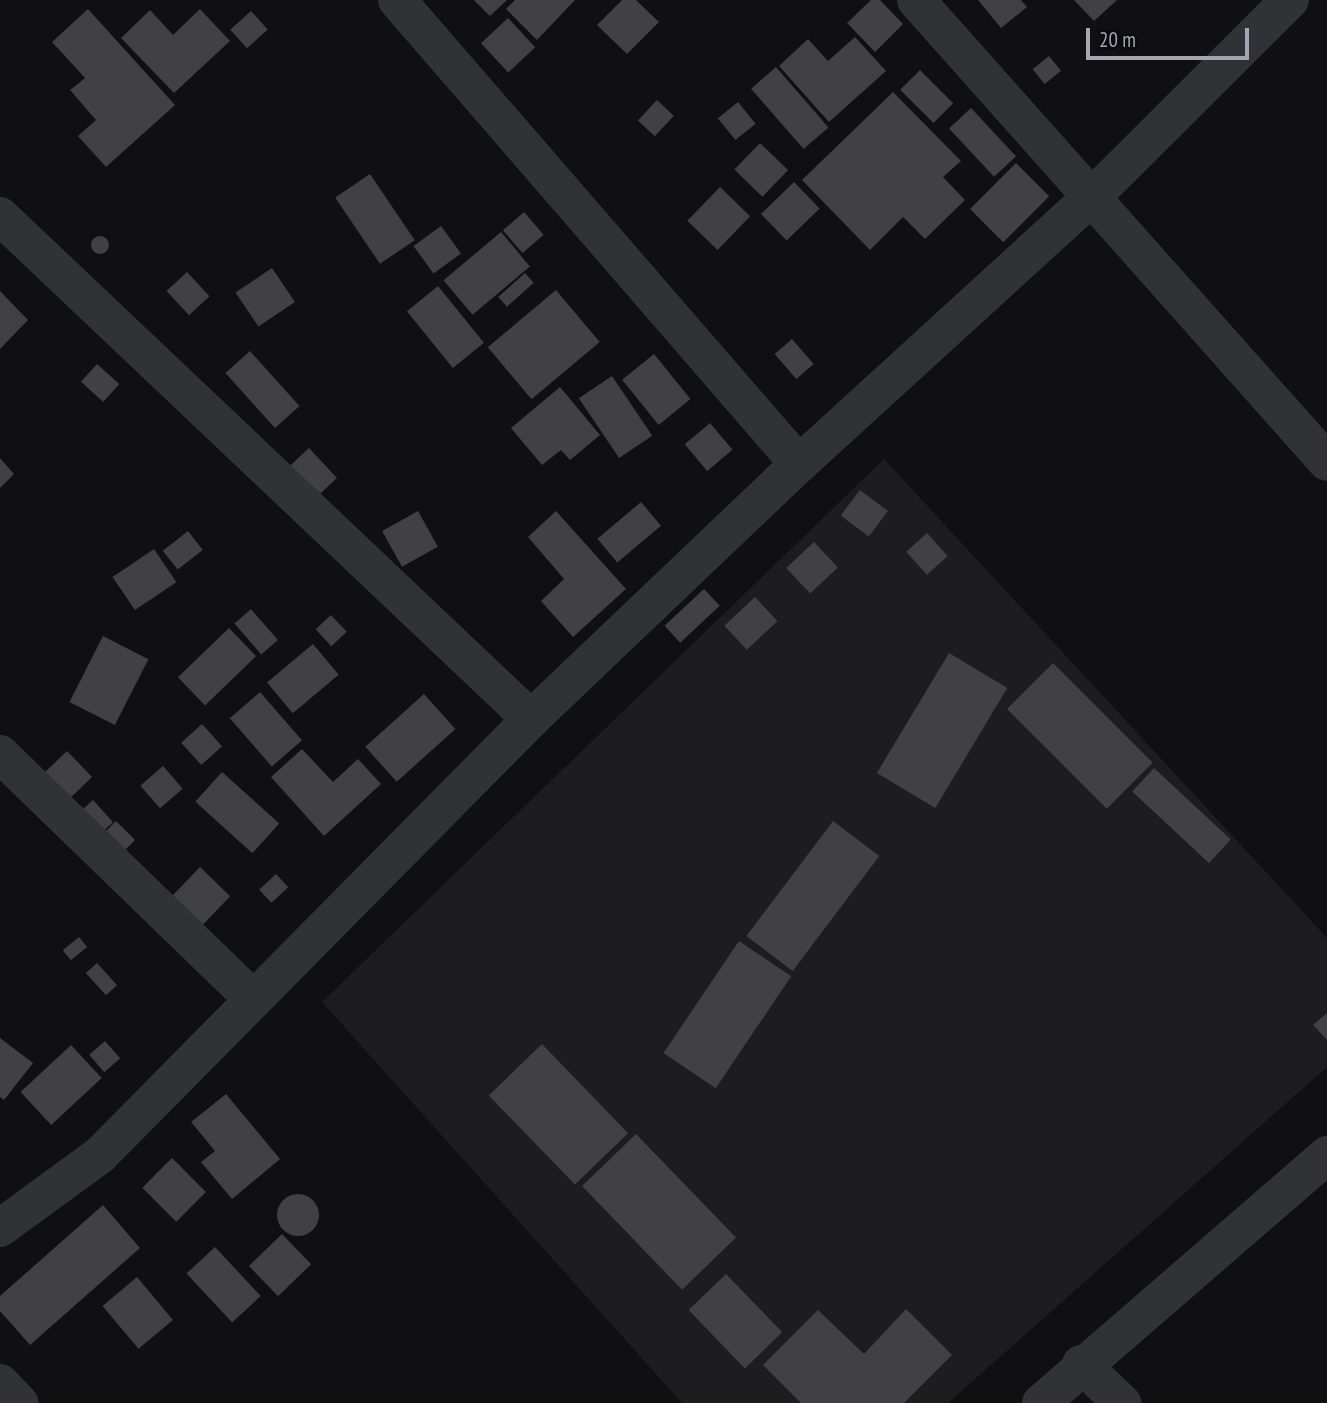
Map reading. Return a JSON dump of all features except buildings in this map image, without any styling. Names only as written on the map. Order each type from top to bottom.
[{"type":"street","points":[[397,0],[799,464]]},
{"type":"street","points":[[916,0],[1327,462]]},
{"type":"street","points":[[0,1228],[100,1155],[531,719],[799,464],[1093,196],[1290,0]]},
{"type":"street","points":[[0,216],[531,719]]},
{"type":"street","points":[[0,754],[253,999]]},
{"type":"street","points":[[1041,1403],[1081,1364],[1327,1155]]},
{"type":"street","points":[[1081,1364],[1122,1403]]},
{"type":"street","points":[[0,1383],[19,1403]]},
{"type":"shaded area","points":[[884,459],[1327,938],[1327,1067],[948,1403],[682,1403],[322,1002]]}]
